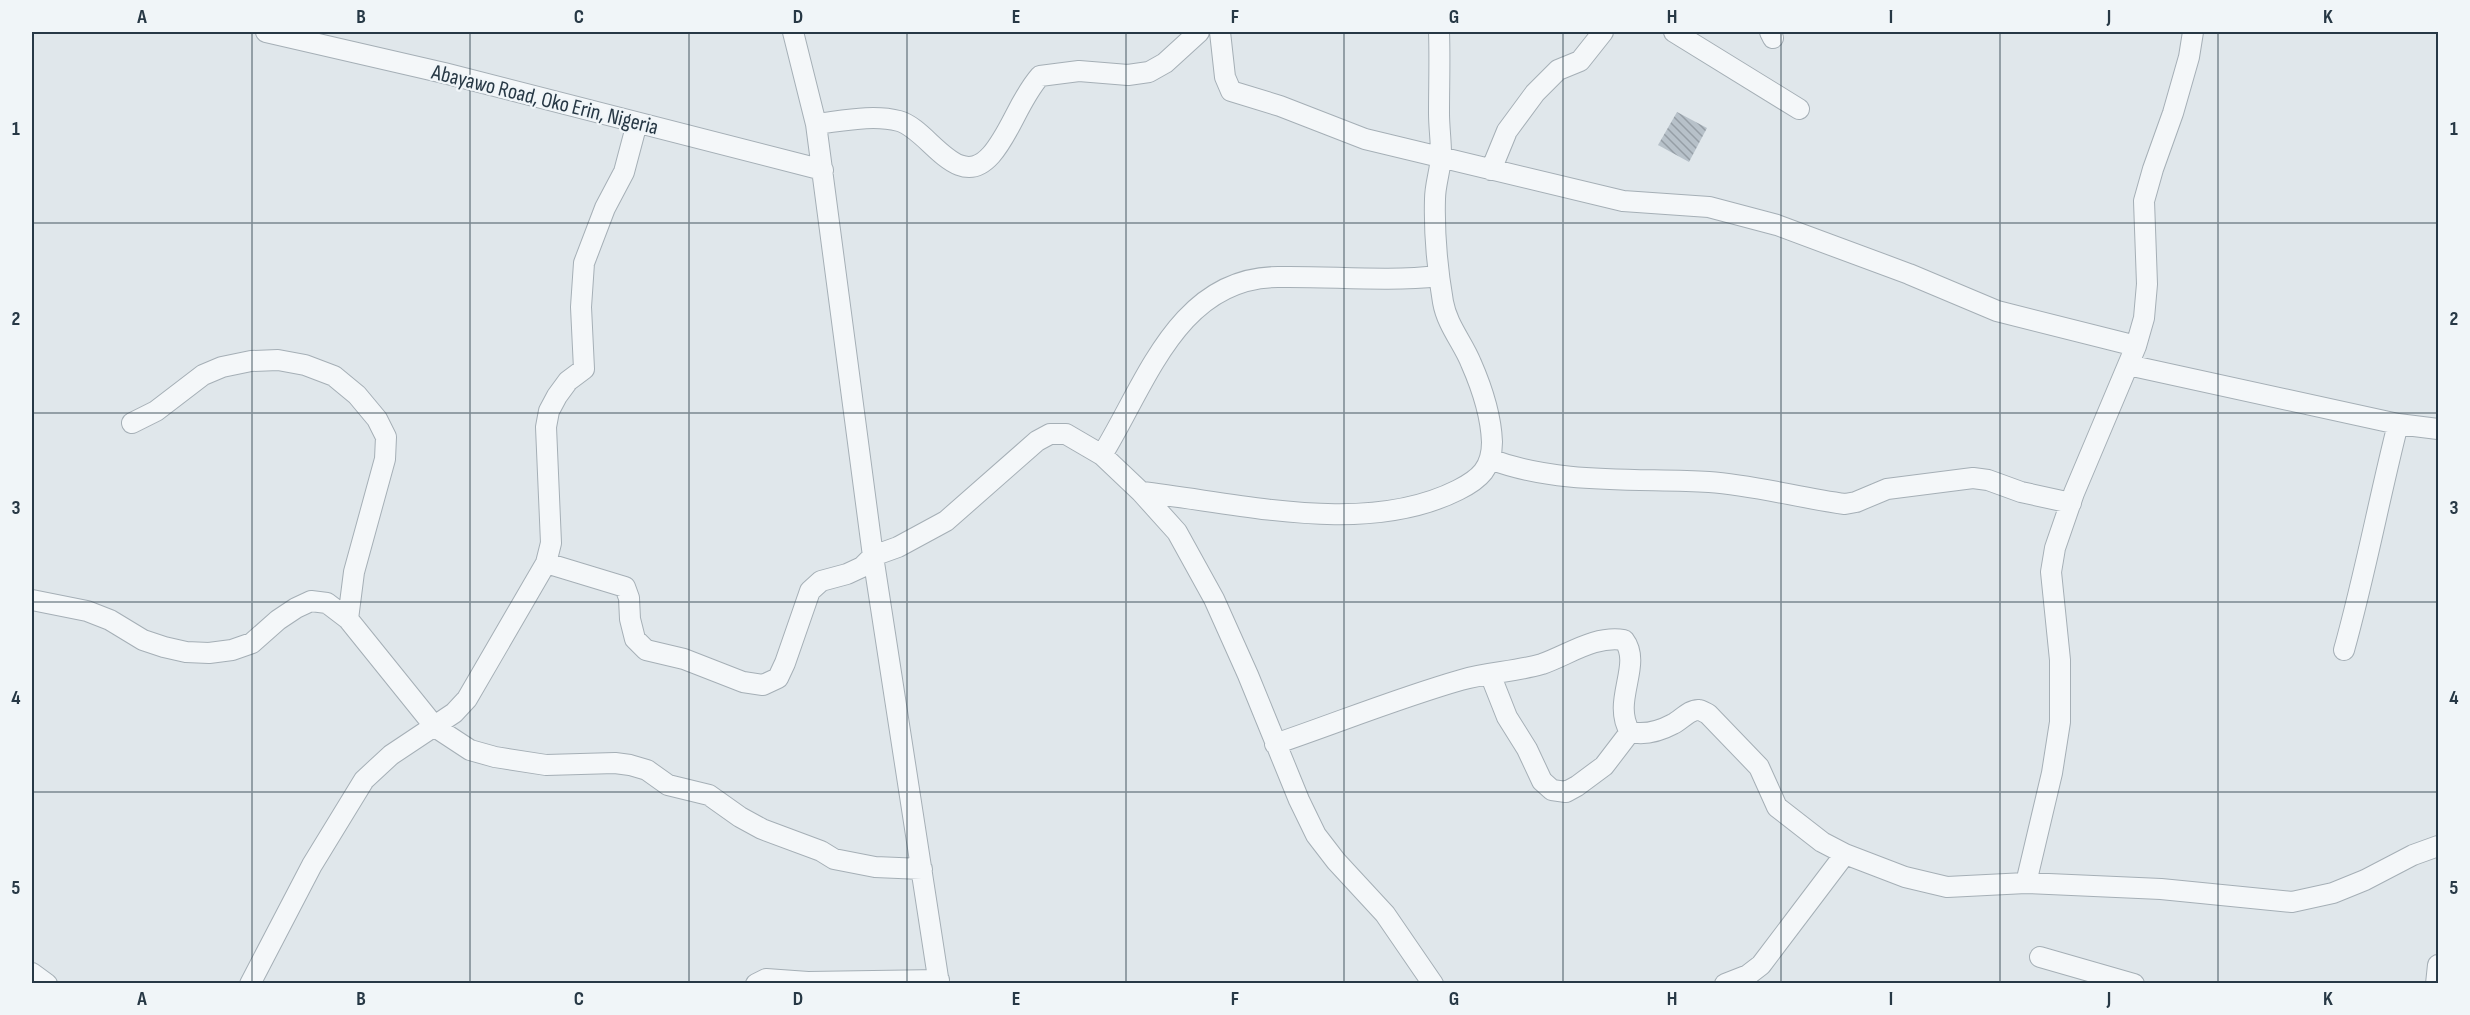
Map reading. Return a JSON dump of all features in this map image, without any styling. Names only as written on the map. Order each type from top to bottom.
[{"type":"street","name":"Abayawo Road, Oko Erin, Nigeria","points":[[266,32],[444,73],[823,170]]},
{"type":"street","points":[[756,984],[766,979],[807,982],[939,982],[873,556],[816,124],[793,32]]},
{"type":"street","points":[[1220,32],[1225,77],[1231,91],[1280,106],[1365,139],[1623,201],[1709,207],[1765,222],[1909,274],[1997,311],[2136,346]]},
{"type":"street","points":[[1141,492],[1281,511],[1345,513],[1393,510],[1444,496],[1471,483],[1486,471],[1492,442],[1488,412],[1471,362],[1457,339],[1444,308],[1435,243],[1435,195],[1442,156],[1439,32]]},
{"type":"street","points":[[1491,170],[1507,131],[1535,93],[1558,70],[1580,61],[1603,32]]},
{"type":"street","points":[[1674,32],[1799,109]]},
{"type":"street","points":[[2026,883],[2052,772],[2060,722],[2060,660],[2051,572],[2055,548],[2071,503],[2136,346],[2144,318],[2147,284],[2144,201],[2174,112],[2189,57],[2193,32]]},
{"type":"street","points":[[816,124],[863,119],[901,121],[921,134],[947,160],[961,166],[980,164],[992,154],[1030,87],[1040,76],[1079,71],[1128,75],[1149,72],[1165,63],[1196,33]]},
{"type":"street","points":[[250,984],[312,865],[364,780],[391,755],[454,713],[467,699],[546,563],[551,543],[546,427],[549,411],[568,381],[584,369],[581,307],[584,263],[597,227],[624,172],[637,123]]},
{"type":"street","points":[[1102,455],[1122,423],[1140,383],[1163,349],[1184,321],[1212,295],[1244,280],[1276,276],[1388,279],[1439,276]]},
{"type":"street","points":[[132,423],[156,411],[203,375],[222,367],[251,361],[278,360],[305,365],[334,376],[357,395],[377,419],[386,437],[385,459],[354,572],[348,619]]},
{"type":"street","points":[[2128,365],[2398,424],[2439,429]]},
{"type":"street","points":[[2344,650],[2398,424]]},
{"type":"street","points":[[546,563],[625,587],[629,598],[630,619],[635,639],[646,650],[684,659],[743,682],[763,685],[777,678],[785,663],[810,591],[821,581],[862,567],[873,556],[898,547],[945,521],[1037,441],[1050,434],[1066,434],[1102,455],[1141,492],[1177,532],[1193,559],[1248,675],[1275,744],[1316,835],[1336,861],[1385,914],[1432,984]]},
{"type":"street","points":[[1490,459],[1512,468],[1545,473],[1585,477],[1709,482],[1845,504],[1856,502],[1887,489],[1973,478],[2071,503]]},
{"type":"street","points":[[32,600],[87,611],[110,620],[143,640],[186,652],[209,653],[232,650],[252,643],[264,630],[311,601],[327,603],[348,619],[435,727],[470,750],[495,757],[546,765],[615,763],[647,770],[668,785],[708,795],[740,818],[762,829],[821,851],[834,859],[875,867],[922,869]]},
{"type":"street","points":[[1275,744],[1434,688],[1490,674],[1516,671],[1596,642],[1624,640],[1629,646],[1631,660],[1623,703],[1626,725],[1630,732],[1641,734],[1655,731],[1671,725],[1692,711],[1700,710],[1708,714],[1759,767],[1778,807],[1822,842],[1845,854],[1905,877],[1947,887],[2026,883],[2161,889],[2292,902],[2333,893],[2439,846]]},
{"type":"street","points":[[1490,674],[1507,717],[1527,749],[1542,781],[1552,790],[1566,792],[1604,766],[1630,732]]},
{"type":"street","points":[[1725,984],[1736,977],[1748,975],[1761,965],[1845,854]]},
{"type":"street","points":[[2040,957],[2134,984]]},
{"type":"street","points":[[2436,984],[2439,965]]},
{"type":"street","points":[[32,973],[47,984]]},
{"type":"building","points":[[1677,112],[1707,128],[1689,162],[1658,145]]}]
